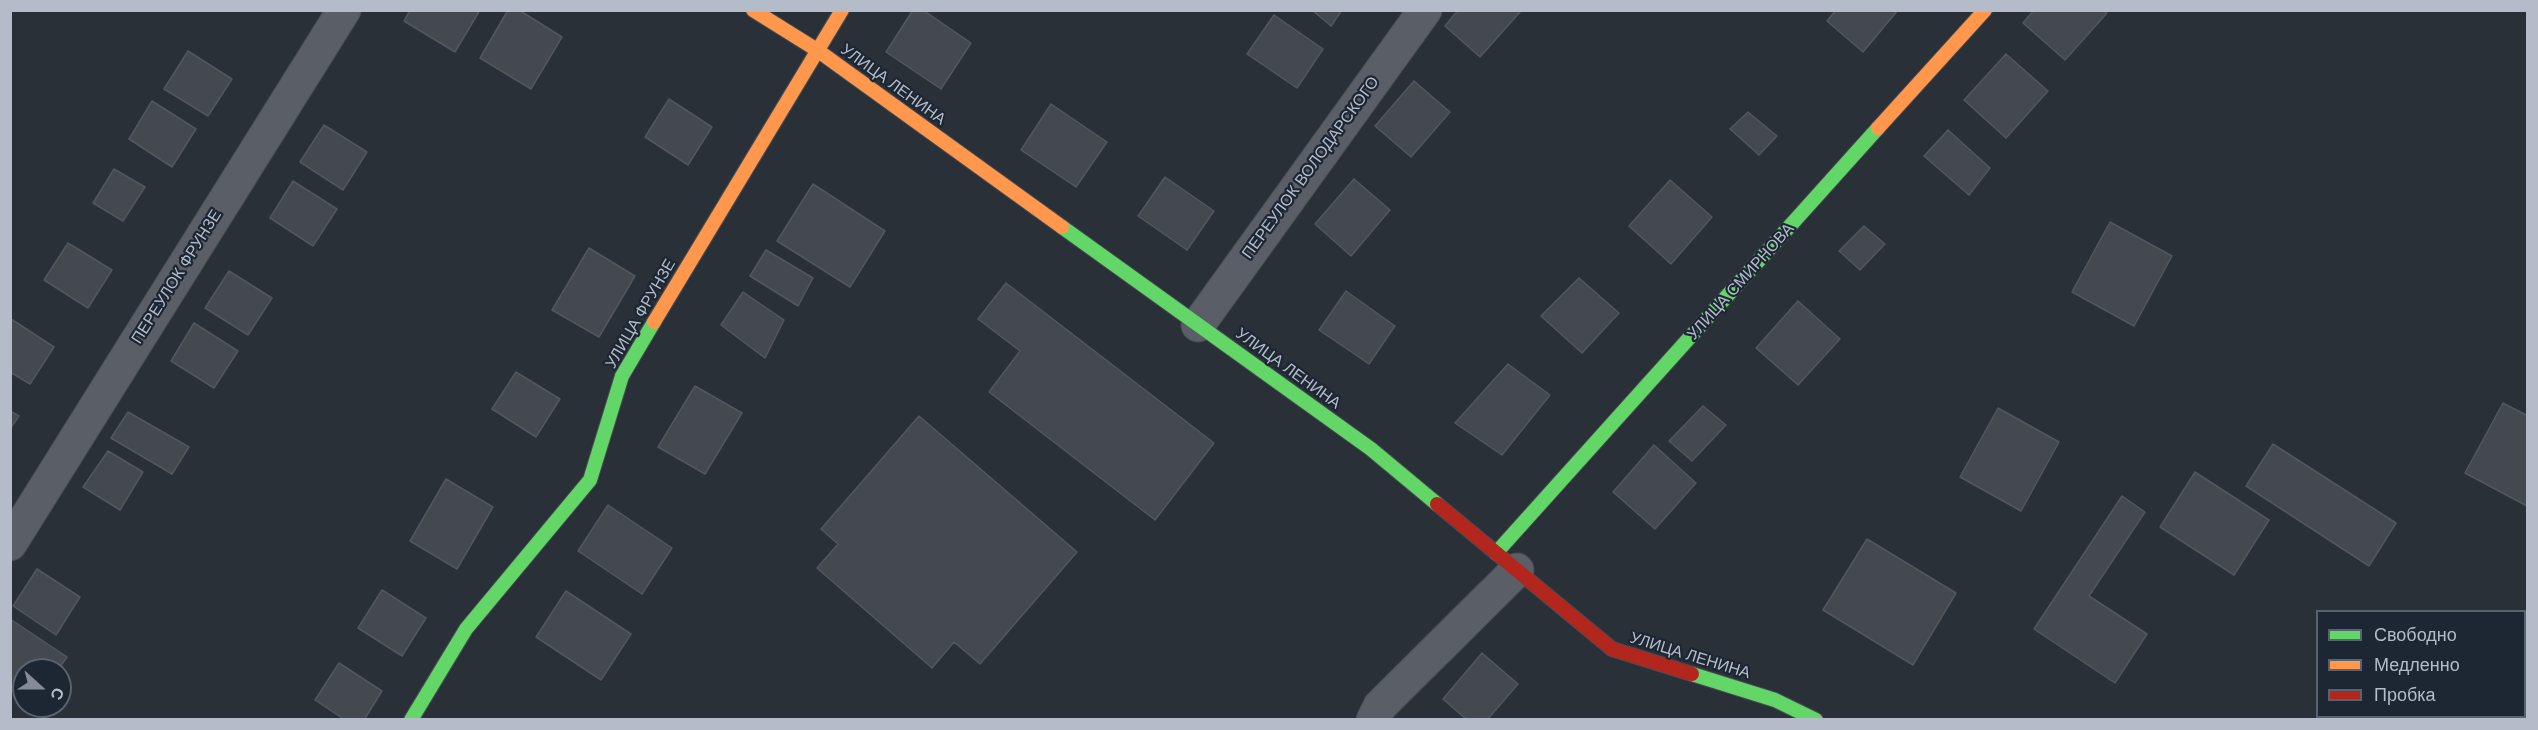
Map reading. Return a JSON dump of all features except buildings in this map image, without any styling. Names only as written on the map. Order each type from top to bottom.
[{"type":"street","name":"ПЕРЕУЛОК ФРУНЗЕ","points":[[10,544],[344,10]]},
{"type":"street","name":"УЛИЦА ЛЕНИНА","points":[[753,10],[817,50],[1371,449],[1612,649],[1775,700],[1816,720]]},
{"type":"street","name":"УЛИЦА ФРУНЗЕ","points":[[411,720],[466,629],[590,480],[622,376],[842,10]]},
{"type":"street","name":"ПЕРЕУЛОК ВОЛОДАРСКОГО","points":[[1198,325],[1425,10]]},
{"type":"street","name":"УЛИЦА СМИРНОВА","points":[[1373,720],[1380,706],[1985,10]]},
{"type":"traffic: fast","points":[[1496,553],[1878,128]]},
{"type":"traffic: fast","points":[[1062,227],[1371,449],[1437,504]]},
{"type":"traffic: fast","points":[[411,720],[466,629],[590,480],[622,376],[654,322]]},
{"type":"traffic: fast","points":[[1692,674],[1775,700],[1816,720]]},
{"type":"traffic: slow","points":[[753,10],[817,50],[1062,227]]},
{"type":"traffic: slow","points":[[654,322],[842,10]]},
{"type":"traffic: slow","points":[[1878,128],[1985,10]]},
{"type":"traffic: jam","points":[[1437,504],[1612,649],[1692,674]]}]
